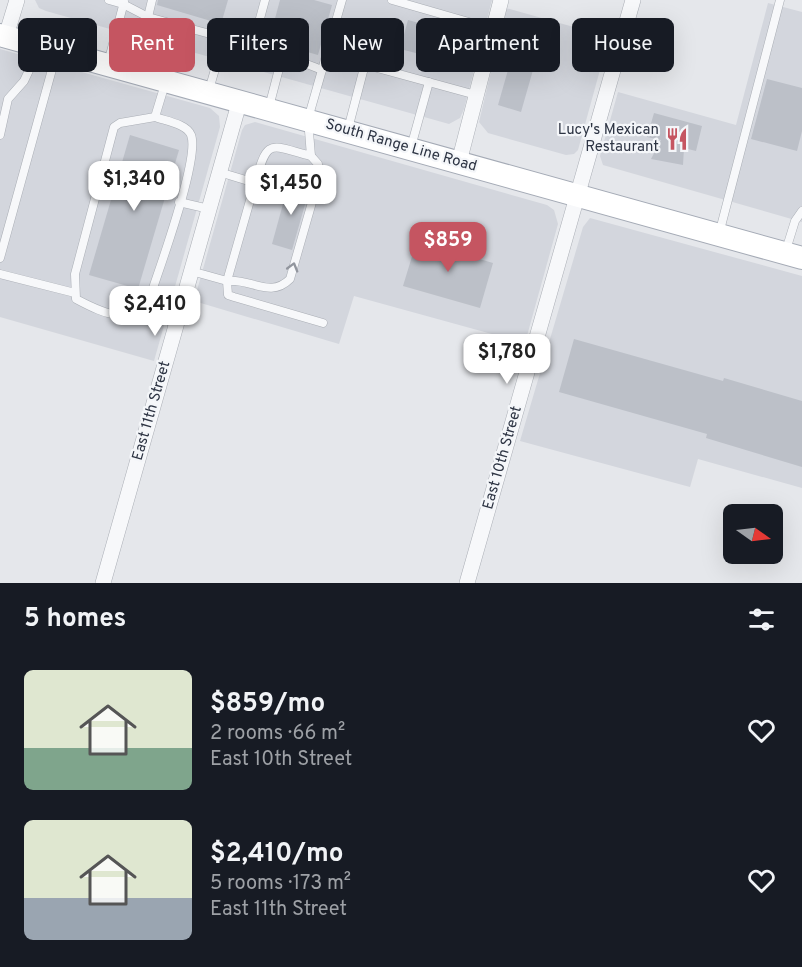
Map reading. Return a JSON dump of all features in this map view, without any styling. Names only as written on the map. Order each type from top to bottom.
[{"type":"main road","name":"South Range Line Road","points":[[3,36],[18,40]]},
{"type":"main road","name":"South Range Line Road","points":[[97,61],[793,256]]},
{"type":"street","points":[[3,36],[17,0]]},
{"type":"street","points":[[496,18],[501,0]]},
{"type":"street","name":"East 10th Street","points":[[468,583],[633,0]]},
{"type":"street","points":[[459,162],[482,72]]},
{"type":"street","name":"East 11th Street","points":[[103,583],[240,100]]},
{"type":"lane","points":[[108,0],[124,2],[152,18]]},
{"type":"lane","points":[[148,17],[152,0]]},
{"type":"lane","points":[[260,18],[265,0]]},
{"type":"lane","points":[[337,18],[342,0]]},
{"type":"lane","points":[[392,0],[455,18]]},
{"type":"lane","points":[[719,235],[780,0]]},
{"type":"lane","points":[[108,64],[124,2]]},
{"type":"lane","points":[[268,108],[280,65],[284,61],[290,59],[321,70]]},
{"type":"lane","points":[[0,135],[4,98],[24,81],[29,72]]},
{"type":"lane","points":[[0,258],[43,72]]},
{"type":"lane","points":[[155,117],[163,72]]},
{"type":"lane","points":[[209,92],[215,72]]},
{"type":"lane","points":[[311,156],[308,119],[321,72]]},
{"type":"lane","points":[[348,131],[362,72]]},
{"type":"lane","points":[[393,72],[476,95]]},
{"type":"lane","points":[[410,148],[429,82]]},
{"type":"lane","points":[[155,117],[187,129],[192,136],[190,168],[180,201],[152,291],[141,309],[136,313],[125,315],[94,309],[76,299],[75,274],[114,127],[120,123],[155,117]]},
{"type":"lane","points":[[191,271],[227,281],[235,280],[268,288],[282,286],[290,279],[319,178],[318,164],[311,156],[275,147],[269,148],[263,154],[227,281],[228,295],[323,323]]},
{"type":"lane","points":[[219,172],[255,183]]},
{"type":"lane","points":[[180,201],[209,209]]},
{"type":"lane","points":[[793,256],[795,221],[802,211]]},
{"type":"lane","points":[[0,274],[75,294]]},
{"type":"lane","points":[[141,309],[176,324]]},
{"type":"shaded area","points":[[35,0],[492,0],[487,18],[416,18],[416,72],[474,72],[460,118],[449,124],[264,72],[309,72],[309,18],[207,18],[207,56],[195,53],[195,18],[109,18],[109,29],[97,25],[97,18],[71,18],[39,8]]},
{"type":"shaded area","points":[[768,3],[802,12],[802,222],[603,165],[600,156],[618,92],[736,125]]},
{"type":"shaded area","points":[[506,8],[542,18],[504,18]]},
{"type":"shaded area","points":[[560,23],[572,27],[572,72],[599,72],[578,150],[574,154],[566,155],[488,133],[479,122],[491,72],[560,72]]},
{"type":"shaded area","points":[[0,49],[18,54],[18,72],[82,72],[210,108],[219,116],[220,127],[154,361],[0,317]]},
{"type":"shaded area","points":[[255,122],[547,205],[554,210],[558,224],[525,343],[354,296],[339,344],[194,301],[242,130],[245,125]]},
{"type":"shaded area","points":[[590,218],[802,276],[802,488],[698,459],[690,487],[520,441],[583,227]]},
{"type":"building","points":[[158,0],[228,0],[223,18],[207,18],[207,20],[157,5]]},
{"type":"building","points":[[280,0],[314,0],[332,5],[328,18],[321,18],[321,44],[318,55],[309,52],[309,18],[275,18]]},
{"type":"building","points":[[408,20],[416,22],[416,53],[404,50],[404,34]]},
{"type":"building","points":[[507,72],[532,72],[521,112],[498,105]]},
{"type":"building","points":[[767,79],[802,88],[802,131],[797,151],[751,139]]},
{"type":"building","name":"Lucy's Mexican Restaurant","points":[[654,113],[702,126],[696,151],[684,148],[683,165],[651,159],[661,140],[647,137]]},
{"type":"building","points":[[130,135],[179,150],[138,289],[89,275]]},
{"type":"building","points":[[289,182],[310,187],[292,250],[272,244]]},
{"type":"building","points":[[417,240],[447,248],[449,242],[468,248],[466,255],[493,263],[480,308],[403,286]]},
{"type":"building","points":[[574,339],[802,401],[802,467],[706,438],[707,434],[559,392]]},
{"type":"place","name":"Lucy's Mexican Restaurant","points":[[677,139]]}]
